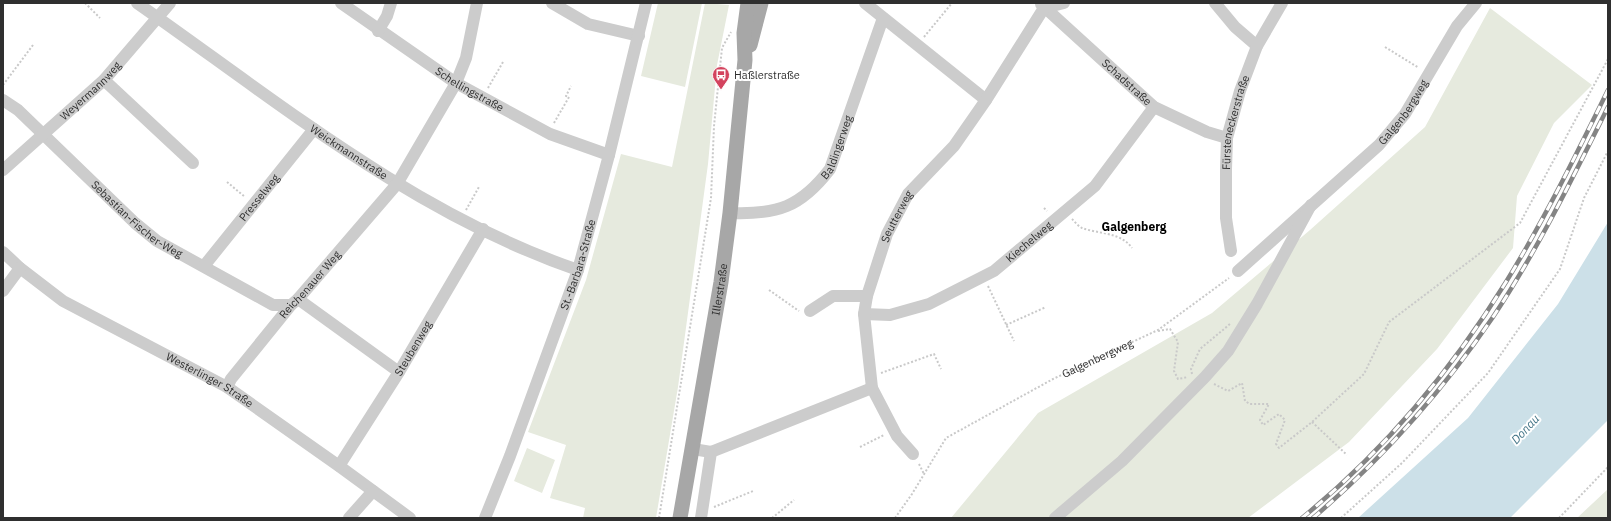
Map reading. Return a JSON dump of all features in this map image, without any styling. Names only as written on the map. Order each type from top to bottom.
[{"type":"main road","name":"Illerstraße","points":[[680,518],[693,449],[730,213],[745,60],[744,33],[748,3]]},
{"type":"main road","name":"Illerstraße","points":[[745,60],[761,3]]},
{"type":"street","name":"Weickmannstraße","points":[[137,3],[314,129],[397,184],[483,229],[542,257],[578,270]]},
{"type":"street","name":"Weyermannweg","points":[[3,170],[104,80],[170,3]]},
{"type":"street","name":"Schellingstraße","points":[[341,3],[456,83],[549,133],[609,155]]},
{"type":"street","points":[[378,30],[387,16],[391,3]]},
{"type":"street","name":"Reichenauer Weg","points":[[227,387],[231,379],[294,302],[397,184],[456,83],[466,58],[477,3]]},
{"type":"street","points":[[552,3],[588,24],[639,36]]},
{"type":"street","name":"St.-Barbara-Straße","points":[[484,518],[510,456],[578,270],[609,155],[646,3]]},
{"type":"street","points":[[865,3],[986,100]]},
{"type":"street","points":[[1042,6],[1064,3]]},
{"type":"street","points":[[1215,3],[1235,27],[1257,46]]},
{"type":"street","name":"Fürsteneckerstraße","points":[[1232,252],[1226,218],[1227,138],[1240,91],[1257,46],[1282,3]]},
{"type":"street","name":"Galgenbergweg","points":[[1238,271],[1379,145],[1405,114],[1457,26],[1476,3]]},
{"type":"street","name":"Seutterweg","points":[[913,454],[894,430],[871,382],[864,314],[867,296],[887,234],[908,194],[954,146],[986,100],[1042,6]]},
{"type":"street","name":"Schadstraße","points":[[1042,6],[1154,107],[1207,132],[1227,138]]},
{"type":"street","name":"Baldingerweg","points":[[730,213],[764,213],[779,210],[797,201],[818,184],[830,169],[883,18]]},
{"type":"street","points":[[104,80],[193,163]]},
{"type":"street","name":"Sebastian-Fischer-Weg","points":[[3,100],[18,110],[135,224],[158,241],[273,305],[294,302]]},
{"type":"street","name":"Kiechelweg","points":[[864,314],[890,315],[929,304],[994,271],[1094,186],[1154,107]]},
{"type":"street","name":"Presselweg","points":[[204,266],[314,129]]},
{"type":"street","name":"Galgenbergweg","points":[[1055,518],[1122,460],[1199,379],[1228,351],[1252,312],[1311,205]]},
{"type":"street","name":"Steubenweg","points":[[340,466],[400,372],[483,229]]},
{"type":"street","name":"Westerlinger Straße","points":[[3,252],[20,268],[63,301],[227,387],[340,466],[410,518]]},
{"type":"street","points":[[3,291],[20,268]]},
{"type":"street","points":[[810,311],[833,296],[867,296]]},
{"type":"street","points":[[294,302],[400,372]]},
{"type":"street","points":[[693,449],[711,452],[871,382]]},
{"type":"street","points":[[701,515],[711,452]]},
{"type":"street","points":[[349,518],[373,491]]},
{"type":"path","points":[[85,3],[100,18]]},
{"type":"path","points":[[917,45],[952,3]]},
{"type":"path","points":[[659,518],[711,198],[714,126],[722,48],[733,28]]},
{"type":"path","points":[[3,85],[33,45]]},
{"type":"path","points":[[1384,47],[1429,74]]},
{"type":"path","points":[[1158,330],[1170,329],[1178,342],[1174,371],[1178,379],[1199,379],[1228,391],[1242,383],[1245,401],[1250,404],[1269,404],[1260,420],[1263,425],[1279,414],[1285,420],[1276,444],[1279,448],[1312,422],[1364,374],[1389,322],[1520,223],[1608,60]]},
{"type":"path","points":[[482,97],[503,62]]},
{"type":"path","points":[[549,133],[569,97],[566,96],[571,86]]},
{"type":"path","points":[[1341,518],[1402,462],[1488,373],[1560,269],[1584,198],[1608,151]]},
{"type":"path","points":[[227,182],[254,204]]},
{"type":"path","points":[[462,218],[479,187]]},
{"type":"path","points":[[1064,212],[1080,227],[1112,235],[1128,242],[1132,248]]},
{"type":"path","name":"Galgenbergweg","points":[[895,518],[912,494],[946,438],[1053,380],[1158,330],[1238,271]]},
{"type":"path","points":[[983,276],[1014,341]]},
{"type":"path","points":[[769,290],[797,312],[810,311]]},
{"type":"path","points":[[1006,325],[1046,307]]},
{"type":"path","points":[[1199,379],[1191,369],[1200,349],[1226,326],[1233,322]]},
{"type":"path","points":[[871,382],[934,354],[941,369]]},
{"type":"path","points":[[1312,422],[1347,455]]},
{"type":"path","points":[[860,447],[894,430]]},
{"type":"path","points":[[1559,518],[1608,467]]},
{"type":"path","points":[[701,515],[753,491]]},
{"type":"path","points":[[772,518],[794,500]]},
{"type":"shaded area","points":[[658,3],[702,3],[685,87],[641,76]]},
{"type":"shaded area","points":[[705,3],[729,5],[717,65],[708,164],[678,387],[656,518],[583,518],[585,508],[550,498],[566,445],[528,432],[586,280],[621,154],[672,167]]},
{"type":"shaded area","points":[[1490,8],[1592,85],[1554,123],[1517,196],[1513,248],[1437,349],[1349,442],[1248,518],[951,518],[1038,413],[1212,313],[1310,230],[1425,127]]},
{"type":"shaded area","points":[[527,448],[555,460],[542,493],[514,481]]},
{"type":"shaded area","points":[[1608,489],[1608,518],[1577,518]]},
{"type":"water","name":"Donau","points":[[1608,222],[1608,420],[1510,518],[1358,518],[1468,418],[1558,304]]},
{"type":"railway","points":[[1302,518],[1332,493],[1388,438],[1439,378],[1485,315],[1547,211],[1608,90]]},
{"type":"railway","points":[[1313,518],[1363,472],[1410,424],[1473,345],[1509,292],[1539,241],[1608,107]]},
{"type":"place","name":"Haßlerstraße","points":[[721,90]]},
{"type":"district","name":"Galgenberg","points":[[1134,226]]}]
